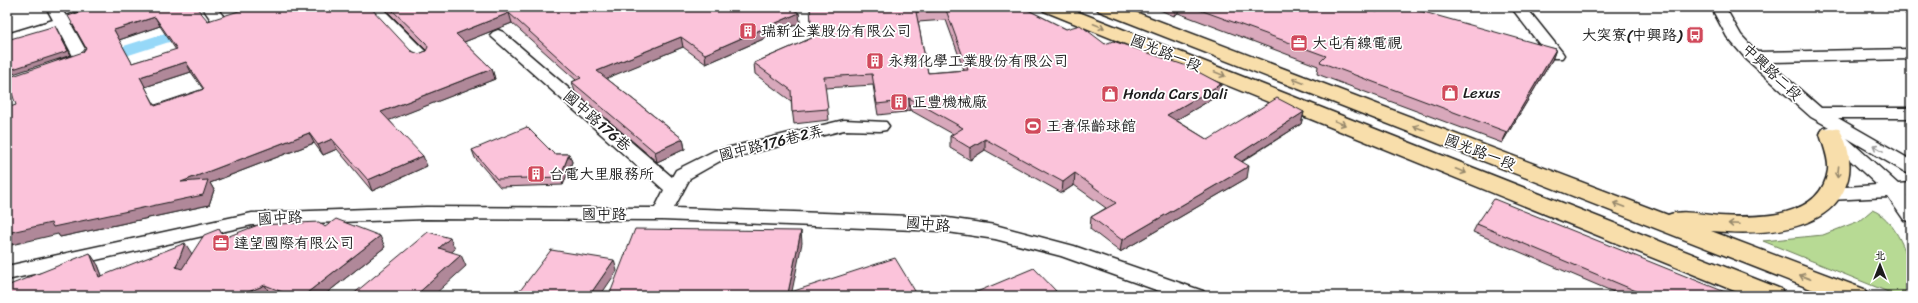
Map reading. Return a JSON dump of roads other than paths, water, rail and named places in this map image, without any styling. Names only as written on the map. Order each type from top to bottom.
[{"type":"main road","name":"國光路一段","points":[[1050,7],[1772,296]]},
{"type":"main road","name":"國光路一段","points":[[1106,7],[1855,296]]},
{"type":"main road","points":[[1651,218],[1754,225],[1802,218],[1822,206],[1835,189],[1840,169],[1831,134]]},
{"type":"street","points":[[52,68],[82,58],[63,22],[53,7]]},
{"type":"street","points":[[7,39],[112,7]]},
{"type":"street","points":[[373,7],[422,57]]},
{"type":"street","points":[[1518,7],[1556,55]]},
{"type":"street","name":"中興路二段","points":[[1718,7],[1735,37],[1753,57],[1817,113],[1911,168]]},
{"type":"street","points":[[1907,7],[1911,10]]},
{"type":"street","name":"國中路176巷","points":[[498,35],[674,189]]},
{"type":"street","points":[[1753,57],[1911,54]]},
{"type":"street","points":[[1817,113],[1911,113]]},
{"type":"street","name":"中興路二段","points":[[1817,113],[1831,134],[1892,190],[1911,215]]},
{"type":"street","name":"國中路176巷2弄","points":[[674,189],[683,174],[714,157],[844,125],[880,126]]},
{"type":"street","points":[[662,214],[674,189]]},
{"type":"street","points":[[1830,194],[1911,189]]},
{"type":"street","name":"國中路","points":[[7,273],[252,219],[426,213],[662,214],[913,222],[940,224],[995,232],[1067,250],[1196,296]]},
{"type":"waterway","points":[[101,59],[191,30]]},
{"type":"waterway","points":[[7,89],[35,80]]},
{"type":"place","name":"瑞新企業股份有限公司","points":[[748,31]]},
{"type":"place","name":"大突寮(中興路)","points":[[1695,35]]},
{"type":"place","name":"大屯有線電視","points":[[1299,43]]},
{"type":"place","name":"永翔化學工業股份有限公司","points":[[875,61]]},
{"type":"place","name":"Lexus","points":[[1450,93]]},
{"type":"place","name":"Honda Cars Dali","points":[[1110,94]]},
{"type":"place","name":"正豐機械廠","points":[[899,102]]},
{"type":"place","name":"王者保齡球館","points":[[1033,126]]},
{"type":"place","name":"台電大里服務所","points":[[536,174]]},
{"type":"place","name":"達望國際有限公司","points":[[221,243]]}]
